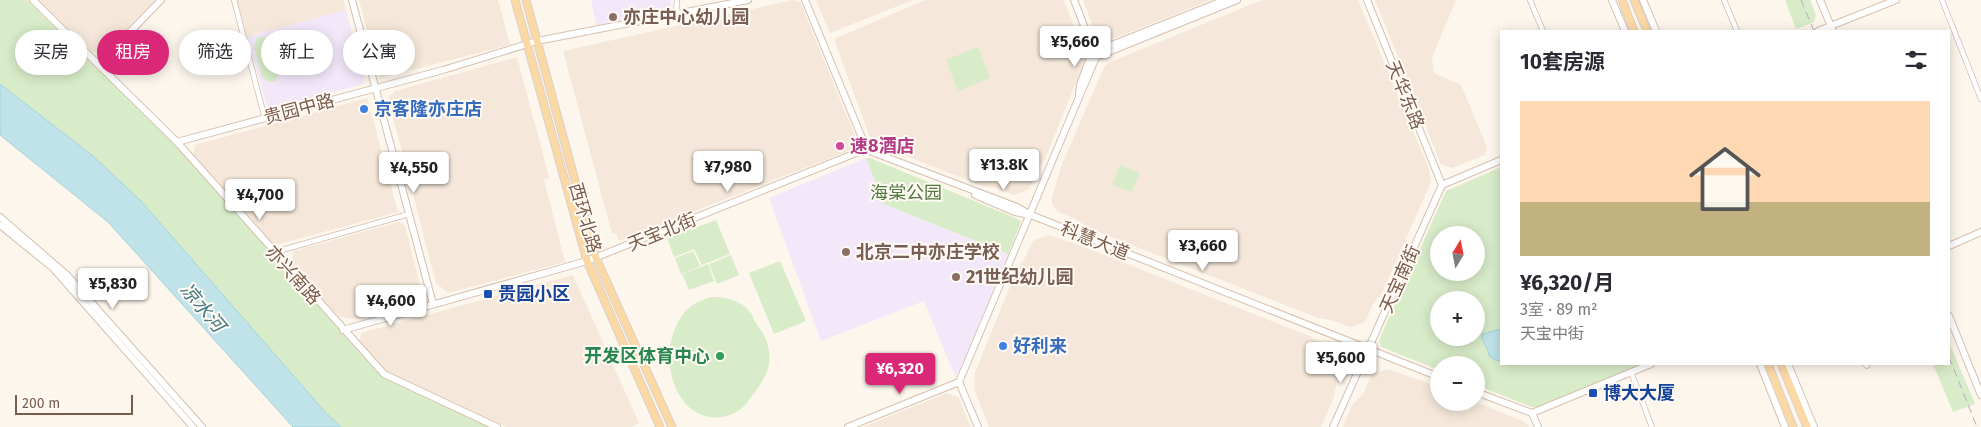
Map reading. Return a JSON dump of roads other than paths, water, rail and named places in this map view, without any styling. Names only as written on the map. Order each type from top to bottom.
[{"type":"main road","name":"西环北路","points":[[515,0],[587,261],[660,427]]},
{"type":"main road","name":"西环北路","points":[[526,0],[596,258],[672,427]]},
{"type":"main road","points":[[1622,0],[1634,30]]},
{"type":"main road","points":[[1634,0],[1647,30]]},
{"type":"main road","points":[[1768,365],[1793,427]]},
{"type":"main road","points":[[1781,365],[1807,427]]},
{"type":"street","name":"亦兴南路","points":[[33,0],[97,62]]},
{"type":"street","points":[[132,30],[161,0]]},
{"type":"street","points":[[234,0],[265,119]]},
{"type":"street","points":[[352,0],[433,304]]},
{"type":"street","points":[[676,14],[677,0]]},
{"type":"street","name":"贵园中路","points":[[177,142],[376,88],[537,41],[748,0]]},
{"type":"street","points":[[805,0],[867,150]]},
{"type":"street","points":[[848,427],[959,382],[1031,215],[1084,87],[1095,54],[1074,0]]},
{"type":"street","points":[[1095,54],[1225,0]]},
{"type":"street","points":[[1095,54],[1237,0]]},
{"type":"street","points":[[1530,0],[1543,30]]},
{"type":"street","points":[[1612,0],[1625,30]]},
{"type":"street","points":[[1643,0],[1656,30]]},
{"type":"street","points":[[1724,0],[1737,30]]},
{"type":"street","points":[[1820,0],[1832,29],[1896,0]]},
{"type":"street","points":[[1942,0],[1981,99]]},
{"type":"street","name":"天华东路","points":[[1367,2],[1442,185]]},
{"type":"street","name":"亦兴南路","points":[[110,75],[177,142],[273,252],[384,374],[497,427]]},
{"type":"street","name":"科慧大道","points":[[867,150],[1017,207],[1031,215],[1430,373]]},
{"type":"street","name":"天宝北街","points":[[343,330],[596,258],[867,150]]},
{"type":"street","points":[[1442,185],[1500,160]]},
{"type":"street","name":"天宝南街","points":[[1333,427],[1442,185]]},
{"type":"street","points":[[273,252],[409,214]]},
{"type":"street","points":[[0,217],[67,274],[94,310],[193,427]]},
{"type":"street","points":[[0,225],[53,268],[202,427]]},
{"type":"street","points":[[1950,246],[1981,232]]},
{"type":"street","points":[[1950,318],[1981,395]]},
{"type":"street","points":[[1485,395],[1532,413],[1649,365]]},
{"type":"street","points":[[1760,365],[1785,427]]},
{"type":"street","points":[[1788,365],[1814,427]]},
{"type":"street","points":[[1630,372],[1652,427]]},
{"type":"street","points":[[1792,372],[1792,390]]},
{"type":"street","points":[[959,382],[978,427]]},
{"type":"street","points":[[1532,413],[1538,427]]},
{"type":"water","name":"凉水河","points":[[0,84],[93,156],[141,201],[326,413],[341,427],[293,427],[108,222],[0,135]]},
{"type":"water","points":[[1500,329],[1500,361],[1489,356],[1485,344],[1485,333]]},
{"type":"railway","points":[[1801,0],[1814,30]]},
{"type":"railway","points":[[1950,360],[1977,427]]},
{"type":"place","name":"亦庄中心幼儿园","points":[[613,17]]},
{"type":"place","name":"京客隆亦庄店","points":[[364,109]]},
{"type":"place","name":"速8酒店","points":[[840,146]]},
{"type":"place","name":"北京二中亦庄学校","points":[[846,252]]},
{"type":"place","name":"21世纪幼儿园","points":[[956,277]]},
{"type":"place","name":"贵园小区","points":[[488,294]]},
{"type":"place","name":"好利来","points":[[1003,346]]},
{"type":"place","name":"开发区体育中心","points":[[720,356]]},
{"type":"place","name":"博大大厦","points":[[1593,393]]},
{"type":"park label","name":"海棠公园","points":[[906,193]]}]
